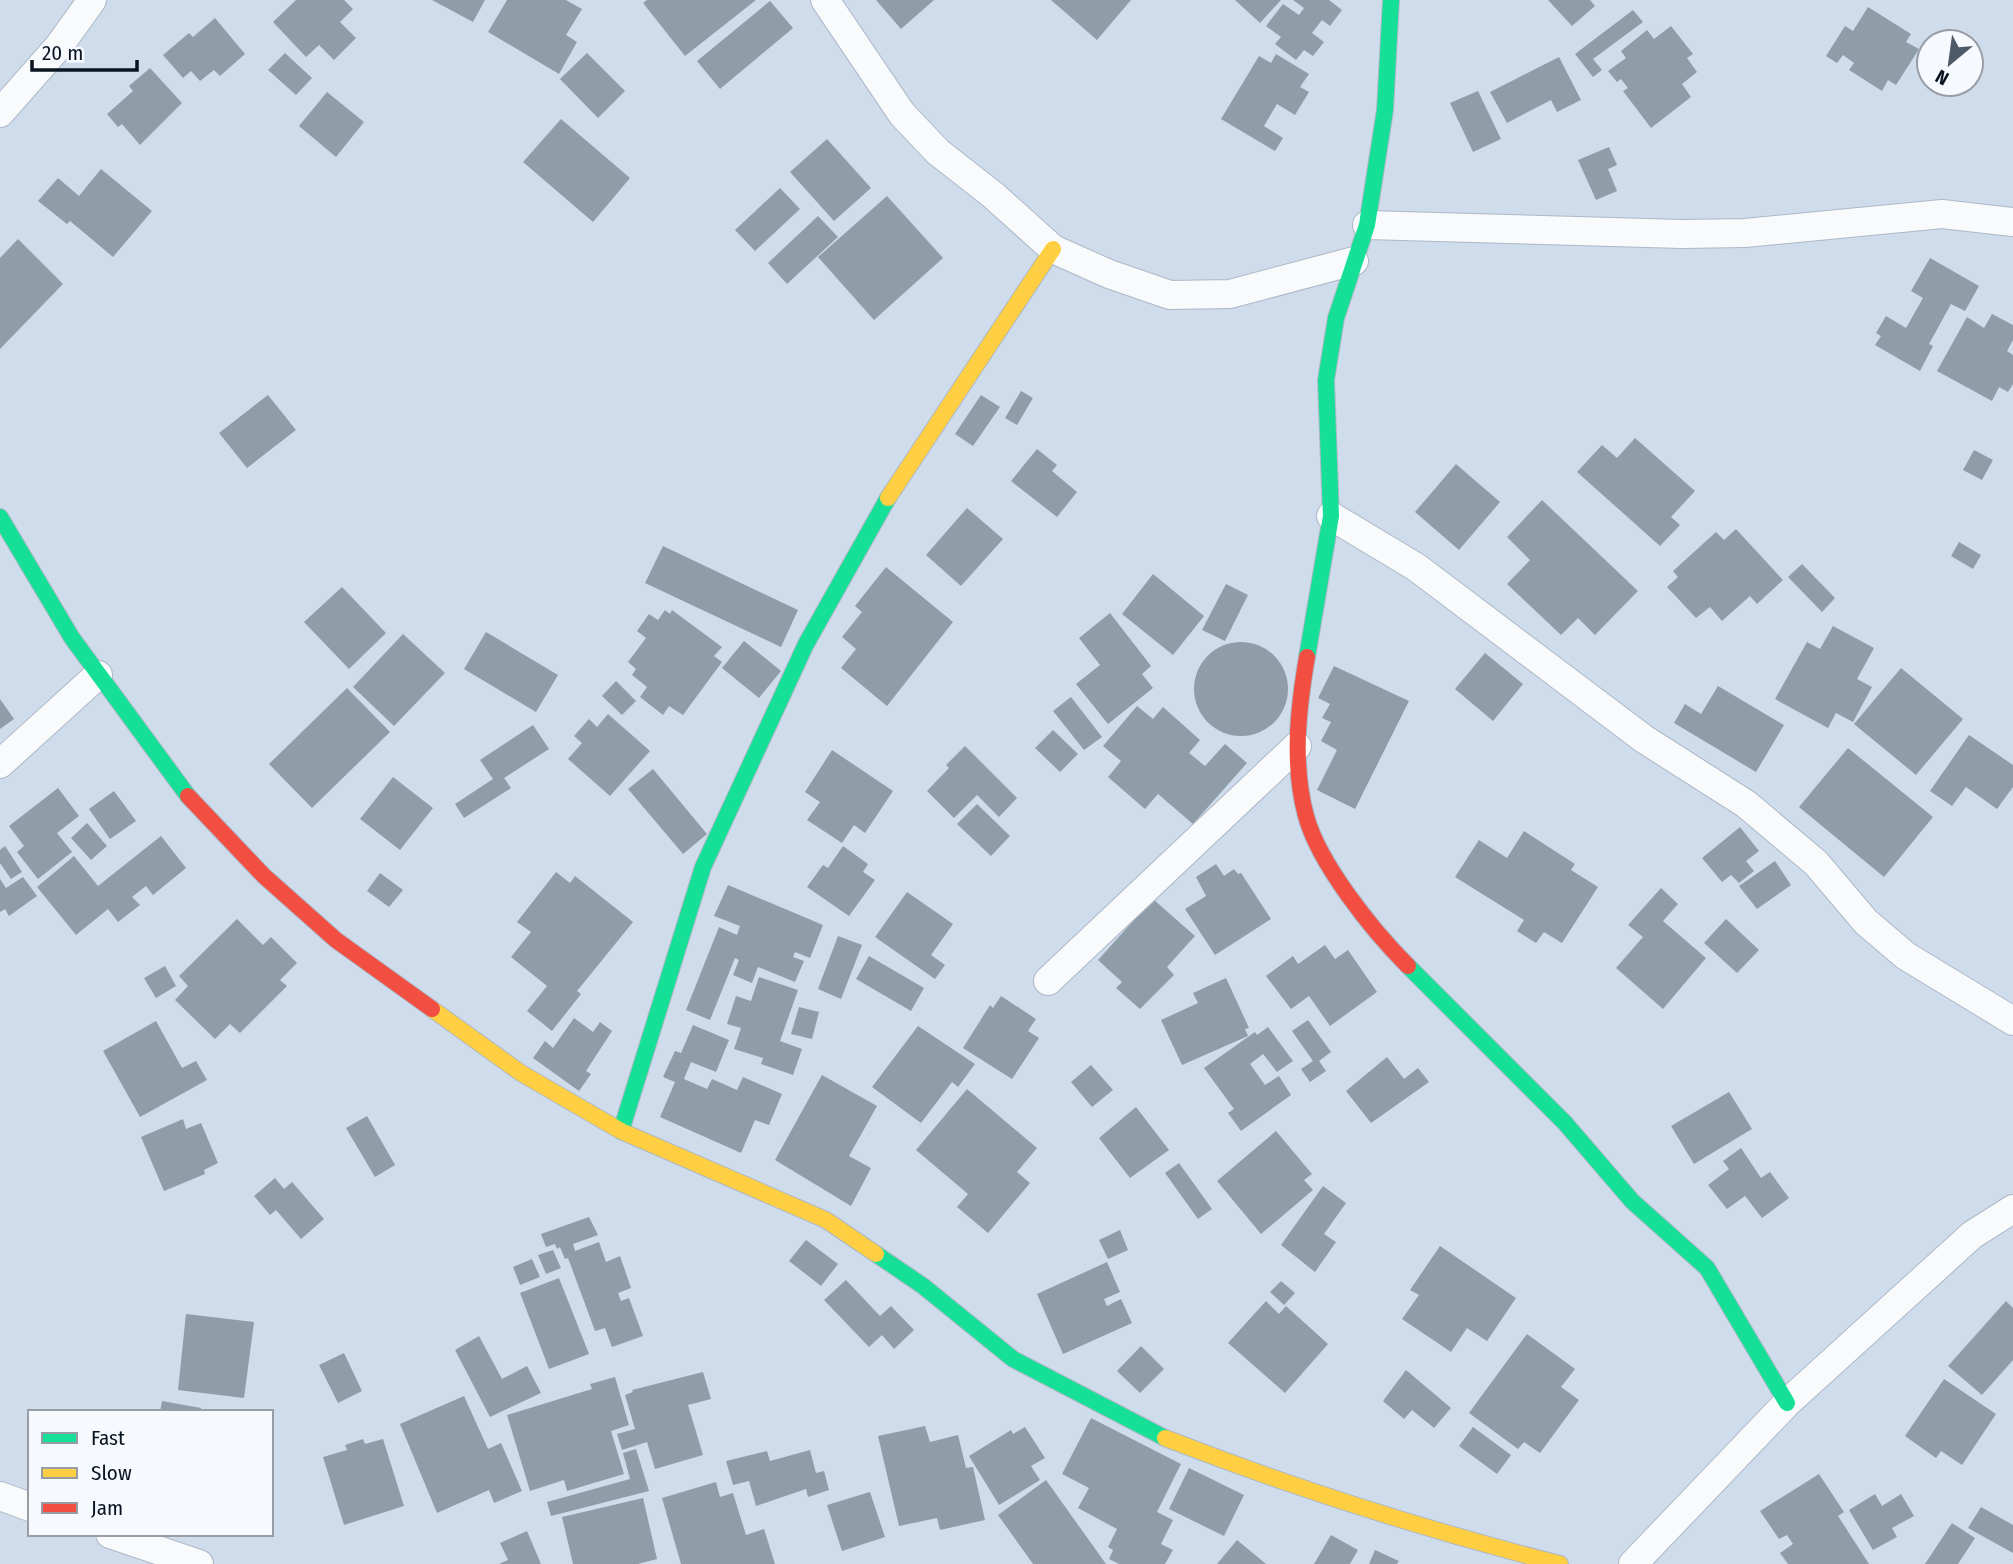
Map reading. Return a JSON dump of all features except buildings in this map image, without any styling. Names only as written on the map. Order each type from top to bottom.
[{"type":"street","points":[[0,113],[59,46],[92,0]]},
{"type":"street","points":[[825,0],[902,114],[938,152],[993,195],[1053,249],[1109,274],[1170,295],[1230,294],[1354,261]]},
{"type":"street","points":[[1391,0],[1385,110],[1367,225],[1336,318],[1326,380],[1331,516],[1302,683],[1297,746],[1306,817],[1332,871],[1389,947],[1565,1123],[1632,1201],[1707,1268],[1787,1403]]},
{"type":"street","points":[[1367,225],[1682,234],[1757,232],[1942,214],[2013,222]]},
{"type":"street","points":[[621,1130],[703,867],[806,644],[886,500],[1053,249]]},
{"type":"street","points":[[1331,516],[1416,567],[1644,739],[1746,804],[1816,863],[1866,922],[1906,956],[2013,1021]]},
{"type":"street","points":[[0,517],[72,638],[187,795],[264,876],[335,940],[521,1073],[621,1130],[826,1220],[923,1286],[1013,1359],[1153,1433],[1269,1478],[1485,1545],[1560,1564]]},
{"type":"street","points":[[0,764],[98,675]]},
{"type":"street","points":[[1048,981],[1297,746]]},
{"type":"street","points":[[1633,1564],[1787,1403],[1972,1235],[2013,1209]]},
{"type":"street","points":[[0,1496],[28,1506]]},
{"type":"street","points":[[116,1536],[199,1564]]},
{"type":"traffic: fast","points":[[1307,657],[1331,516],[1326,380],[1336,318],[1367,225],[1385,110],[1391,0]]},
{"type":"traffic: fast","points":[[621,1131],[703,867],[806,644],[888,498]]},
{"type":"traffic: fast","points":[[0,517],[72,638],[188,796]]},
{"type":"traffic: fast","points":[[1408,966],[1565,1123],[1632,1201],[1707,1268],[1787,1403]]},
{"type":"traffic: fast","points":[[876,1254],[923,1286],[1013,1359],[1165,1438]]},
{"type":"traffic: slow","points":[[888,498],[1053,249]]},
{"type":"traffic: slow","points":[[432,1009],[521,1073],[621,1131],[826,1220],[876,1254]]},
{"type":"traffic: slow","points":[[1165,1438],[1361,1507],[1560,1564]]},
{"type":"traffic: jam","points":[[1307,657],[1298,737],[1299,777],[1306,816],[1322,855],[1349,896],[1379,935],[1408,966]]},
{"type":"traffic: jam","points":[[188,796],[264,876],[336,940],[432,1009]]}]
